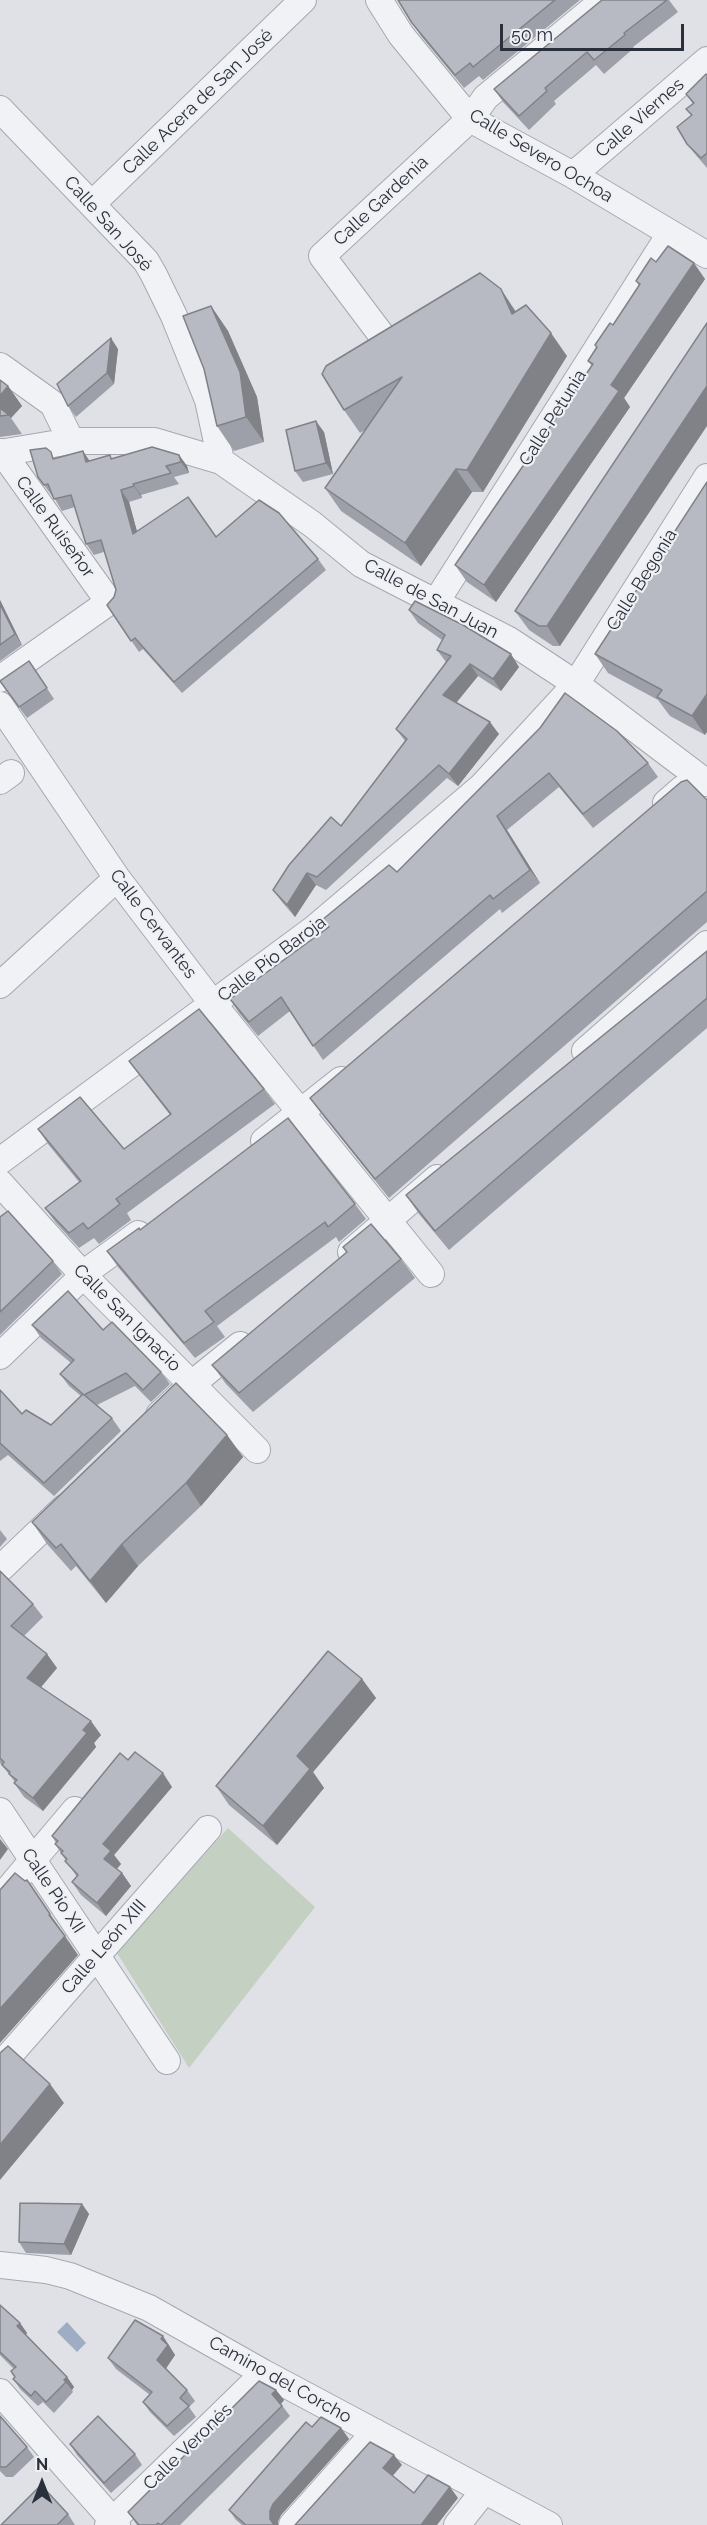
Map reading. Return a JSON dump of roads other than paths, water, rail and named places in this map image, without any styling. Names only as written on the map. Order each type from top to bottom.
[{"type":"street","name":"Calle Acera de San José","points":[[92,204],[303,0]]},
{"type":"street","name":"Calle Severo Ochoa","points":[[378,0],[401,35],[470,119],[573,175],[707,255]]},
{"type":"street","points":[[470,119],[486,97],[604,0]]},
{"type":"street","name":"Calle Viernes","points":[[573,175],[707,60]]},
{"type":"street","name":"Calle San José","points":[[0,109],[146,261],[174,316],[208,400],[221,461]]},
{"type":"street","name":"Calle Gardenia","points":[[389,345],[322,256],[470,119]]},
{"type":"street","name":"Calle Petunia","points":[[436,602],[670,234]]},
{"type":"street","points":[[0,366],[53,404],[71,441]]},
{"type":"street","name":"Calle de San Juan","points":[[1,452],[71,441],[154,441],[221,461],[312,524],[361,564],[509,640],[576,684],[707,782]]},
{"type":"street","name":"Calle Ruiseñor","points":[[0,679],[109,602],[1,452]]},
{"type":"street","name":"Calle Begonia","points":[[576,684],[707,477]]},
{"type":"street","name":"Calle Pío Baroja","points":[[0,1161],[315,928],[481,786],[576,684]]},
{"type":"street","name":"Calle Cervantes","points":[[0,705],[117,878],[213,1004],[431,1274]]},
{"type":"street","points":[[646,820],[682,789],[707,782]]},
{"type":"street","points":[[0,985],[117,878]]},
{"type":"street","points":[[565,1069],[707,944]]},
{"type":"street","points":[[245,1155],[357,1066]]},
{"type":"street","points":[[329,1271],[459,1159]]},
{"type":"street","name":"Calle San Ignacio","points":[[0,1183],[84,1276],[257,1449]]},
{"type":"street","points":[[0,1356],[91,1268],[159,1218]]},
{"type":"street","points":[[143,1431],[193,1383],[258,1330]]},
{"type":"street","points":[[0,1569],[84,1488]]},
{"type":"street","points":[[0,1899],[93,1788]]},
{"type":"street","name":"Calle Pío XII","points":[[0,1811],[167,2061]]},
{"type":"street","name":"Calle León XIII","points":[[0,2066],[208,1829]]},
{"type":"street","name":"Camino del Corcho","points":[[0,2265],[46,2270],[70,2276],[149,2308],[264,2373],[549,2525]]},
{"type":"street","name":"Calle Veronés","points":[[112,2523],[264,2373]]},
{"type":"street","points":[[0,2392],[112,2523]]},
{"type":"street","points":[[292,2525],[375,2432]]},
{"type":"street","points":[[457,2525],[484,2491]]},
{"type":"water","points":[[67,2322],[86,2343],[77,2352],[57,2332]]}]
